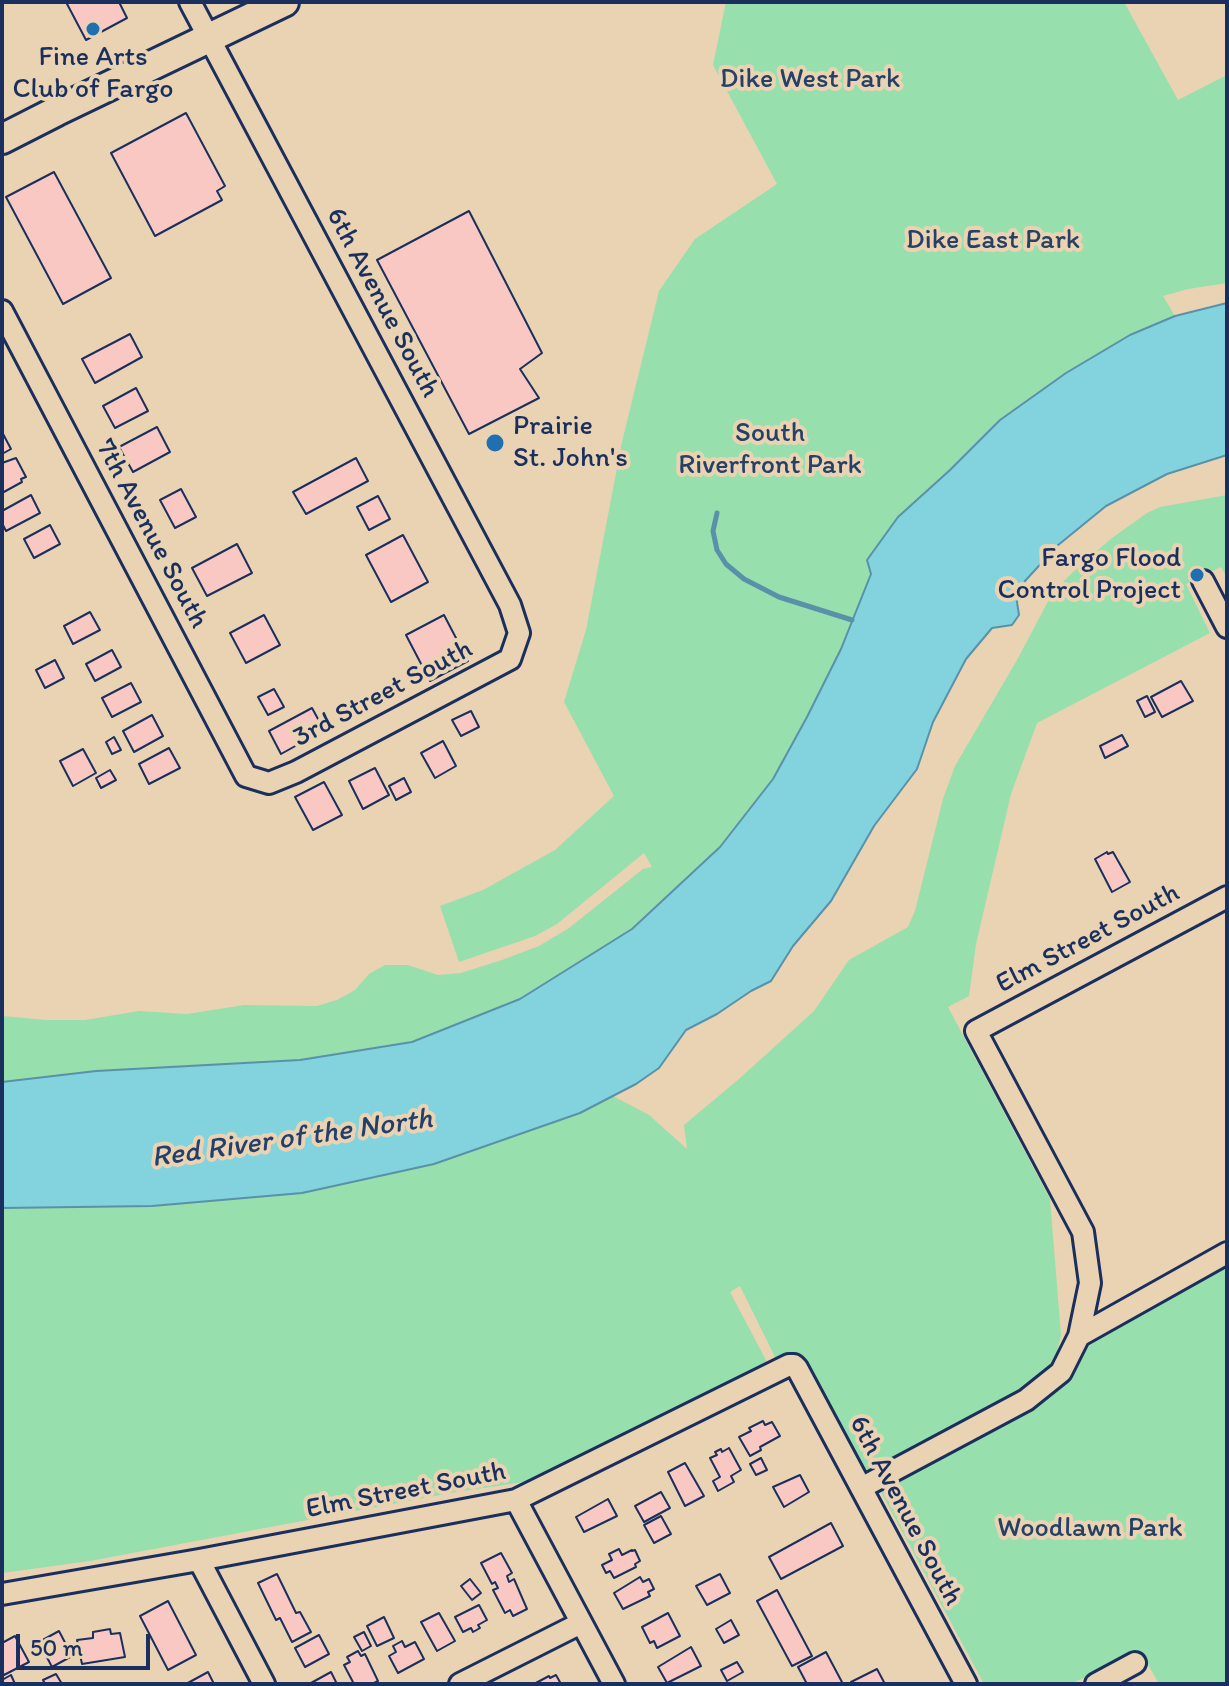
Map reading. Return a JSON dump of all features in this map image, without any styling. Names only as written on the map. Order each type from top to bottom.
[{"type":"street","name":"6th Avenue South","points":[[190,2],[510,605],[519,633]]},
{"type":"street","points":[[2,139],[284,2]]},
{"type":"street","name":"7th Avenue South","points":[[2,311],[246,776],[255,778]]},
{"type":"street","points":[[1203,581],[1227,627]]},
{"type":"street","name":"3rd Street South","points":[[255,778],[269,783],[296,772],[510,659],[519,633]]},
{"type":"street","name":"Elm Street South","points":[[1079,1336],[1090,1283],[1083,1232],[976,1031],[1227,897]]},
{"type":"street","points":[[861,1488],[1026,1400],[1061,1372],[1079,1336],[1227,1253]]},
{"type":"street","name":"6th Avenue South","points":[[794,1365],[966,1684]]},
{"type":"street","name":"Elm Street South","points":[[2,1594],[516,1500],[794,1365]]},
{"type":"street","points":[[516,1500],[614,1684]]},
{"type":"street","points":[[199,1560],[264,1684]]},
{"type":"street","points":[[460,1684],[581,1623]]},
{"type":"street","points":[[1096,1684],[1135,1663]]},
{"type":"green space","points":[[726,2],[1124,2],[1178,100],[1227,75],[1227,283],[1163,296],[1175,316],[1130,335],[1066,373],[1000,419],[898,517],[867,560],[871,574],[841,649],[773,779],[720,847],[632,929],[520,999],[412,1042],[300,1060],[96,1071],[2,1082],[2,1016],[85,1020],[139,1011],[187,1014],[244,1005],[317,1006],[355,990],[369,974],[385,965],[408,965],[438,975],[461,973],[539,946],[569,928],[643,869],[652,867],[644,853],[557,924],[535,936],[459,962],[440,906],[483,890],[555,850],[614,796],[564,702],[586,630],[622,442],[659,291],[695,239],[777,184],[713,65]]},
{"type":"green space","points":[[1227,495],[1227,577],[1221,567],[1186,584],[1210,633],[1037,723],[1011,794],[976,944],[969,996],[948,1007],[1050,1199],[1061,1335],[1057,1352],[1044,1374],[1028,1388],[868,1470],[863,1467],[808,1364],[800,1358],[789,1356],[776,1359],[740,1286],[730,1292],[768,1364],[531,1481],[456,1492],[90,1561],[2,1573],[2,1208],[152,1206],[302,1193],[434,1164],[580,1113],[613,1096],[649,1115],[687,1149],[684,1125],[814,1011],[849,960],[908,927],[955,766],[1053,592],[1112,538],[1147,513],[1160,507]]},
{"type":"green space","name":"Woodlawn Park","points":[[1227,1263],[1227,1684],[1159,1684],[1141,1652],[1070,1684],[984,1684],[881,1492],[1041,1404],[1067,1380],[1083,1346],[1094,1333]]},
{"type":"water","name":"Red River of the North","points":[[1227,303],[1227,455],[1167,474],[1106,506],[1057,546],[1025,581],[1017,602],[1019,615],[1012,625],[992,628],[966,659],[933,722],[917,769],[874,826],[831,901],[793,946],[771,981],[686,1030],[659,1068],[636,1084],[580,1113],[434,1164],[302,1193],[152,1206],[2,1208],[2,1082],[96,1071],[300,1060],[412,1042],[520,999],[632,929],[720,847],[773,779],[841,649],[871,574],[867,560],[898,517],[1000,420],[1066,373],[1130,335],[1175,316]]},
{"type":"building","name":"Fine Arts Club of Fargo","points":[[66,2],[119,2],[127,18],[86,40]]},
{"type":"building","points":[[186,113],[225,186],[217,191],[222,200],[155,236],[111,153]]},
{"type":"building","points":[[54,172],[111,278],[63,304],[6,197]]},
{"type":"building","points":[[469,211],[542,353],[520,369],[539,398],[469,434],[377,260]]},
{"type":"building","points":[[130,334],[142,357],[95,383],[82,359]]},
{"type":"building","points":[[136,388],[148,411],[115,428],[103,406]]},
{"type":"building","points":[[157,427],[170,452],[133,472],[119,447]]},
{"type":"building","points":[[2,432],[11,449],[2,454]]},
{"type":"building","points":[[16,458],[26,477],[2,493],[2,463]]},
{"type":"building","points":[[356,458],[368,481],[306,514],[293,492]]},
{"type":"building","points":[[181,489],[196,517],[175,528],[160,500]]},
{"type":"building","points":[[31,495],[40,513],[6,531],[2,511]]},
{"type":"building","points":[[378,496],[390,519],[369,530],[357,507]]},
{"type":"building","points":[[50,525],[60,544],[34,558],[24,539]]},
{"type":"building","points":[[403,535],[428,582],[391,602],[366,555]]},
{"type":"building","points":[[237,544],[252,573],[207,596],[192,568]]},
{"type":"building","points":[[90,612],[100,630],[73,644],[64,626]]},
{"type":"building","points":[[264,615],[280,645],[246,663],[230,633]]},
{"type":"building","points":[[444,615],[468,661],[430,681],[406,635]]},
{"type":"building","points":[[112,650],[121,667],[95,681],[86,664]]},
{"type":"building","points":[[55,660],[64,678],[45,688],[36,670]]},
{"type":"building","points":[[1181,681],[1193,701],[1162,717],[1151,697]]},
{"type":"building","points":[[131,683],[141,702],[112,717],[102,698]]},
{"type":"building","points":[[274,689],[284,707],[268,715],[258,697]]},
{"type":"building","points":[[1147,696],[1155,712],[1145,717],[1137,701]]},
{"type":"building","points":[[312,708],[324,730],[281,754],[269,731]]},
{"type":"building","points":[[471,711],[479,727],[461,736],[452,720]]},
{"type":"building","points":[[152,715],[163,736],[134,752],[123,731]]},
{"type":"building","points":[[1122,735],[1128,746],[1105,758],[1100,746]]},
{"type":"building","points":[[114,737],[121,750],[112,754],[106,742]]},
{"type":"building","points":[[443,741],[456,766],[435,778],[421,753]]},
{"type":"building","points":[[169,748],[180,768],[149,784],[139,764]]},
{"type":"building","points":[[83,749],[96,773],[73,786],[60,761]]},
{"type":"building","points":[[375,768],[389,795],[363,809],[349,781]]},
{"type":"building","points":[[110,770],[116,780],[101,788],[96,778]]},
{"type":"building","points":[[404,778],[411,792],[396,800],[389,786]]},
{"type":"building","points":[[324,782],[342,815],[313,830],[295,797]]},
{"type":"building","points":[[1113,852],[1130,882],[1112,892],[1095,859]]},
{"type":"building","points":[[763,1421],[765,1425],[772,1422],[780,1436],[750,1456],[739,1437]]},
{"type":"building","points":[[729,1448],[741,1470],[731,1476],[734,1482],[718,1491],[713,1481],[720,1477],[710,1458],[717,1455],[715,1452]]},
{"type":"building","points":[[761,1458],[767,1470],[756,1475],[750,1464]]},
{"type":"building","points":[[685,1463],[704,1496],[685,1506],[668,1472]]},
{"type":"building","points":[[800,1475],[809,1492],[784,1507],[773,1487]]},
{"type":"building","points":[[661,1492],[670,1508],[644,1522],[635,1506]]},
{"type":"building","points":[[608,1499],[617,1516],[584,1532],[576,1517]]},
{"type":"building","points":[[661,1516],[671,1534],[654,1543],[644,1525]]},
{"type":"building","points":[[831,1523],[843,1546],[781,1579],[769,1557]]},
{"type":"building","points":[[619,1549],[622,1555],[635,1550],[640,1561],[635,1564],[636,1567],[614,1578],[610,1571],[606,1573],[602,1565],[612,1560],[609,1554]]},
{"type":"building","points":[[501,1553],[512,1573],[507,1576],[509,1582],[514,1579],[527,1609],[513,1616],[510,1610],[505,1613],[493,1590],[498,1588],[495,1582],[492,1584],[481,1563]]},
{"type":"building","points":[[277,1574],[296,1613],[300,1612],[311,1632],[292,1642],[280,1618],[276,1620],[258,1583]]},
{"type":"building","points":[[720,1574],[730,1593],[707,1605],[696,1586]]},
{"type":"building","points":[[640,1577],[643,1582],[649,1579],[654,1589],[648,1592],[650,1596],[623,1609],[614,1593]]},
{"type":"building","points":[[470,1579],[481,1593],[472,1600],[461,1586]]},
{"type":"building","points":[[777,1590],[812,1656],[792,1666],[757,1601]]},
{"type":"building","points":[[168,1601],[196,1655],[168,1670],[140,1616]]},
{"type":"building","points":[[479,1605],[487,1620],[473,1632],[471,1628],[463,1632],[455,1617]]},
{"type":"building","points":[[439,1613],[455,1641],[437,1651],[421,1622]]},
{"type":"building","points":[[668,1613],[680,1636],[657,1648],[654,1641],[650,1643],[642,1627]]},
{"type":"building","points":[[384,1617],[394,1638],[377,1646],[367,1626]]},
{"type":"building","points":[[731,1620],[739,1635],[724,1643],[716,1629]]},
{"type":"building","points":[[110,1629],[111,1634],[120,1633],[125,1657],[82,1664],[77,1640],[93,1638],[93,1632]]},
{"type":"building","points":[[59,1631],[72,1656],[52,1667],[39,1642]]},
{"type":"building","points":[[364,1632],[371,1646],[362,1651],[354,1637]]},
{"type":"building","points":[[319,1635],[329,1654],[305,1667],[295,1648]]},
{"type":"building","points":[[15,1636],[29,1662],[4,1675],[2,1643]]},
{"type":"building","points":[[402,1641],[405,1647],[415,1642],[424,1659],[398,1673],[389,1656],[396,1652],[393,1646]]},
{"type":"building","points":[[691,1647],[701,1666],[667,1683],[658,1667]]},
{"type":"building","points":[[358,1651],[361,1656],[365,1654],[378,1681],[354,1684],[344,1665],[350,1662],[347,1657]]},
{"type":"building","points":[[826,1652],[843,1684],[807,1684],[798,1667]]},
{"type":"building","points":[[737,1662],[743,1672],[727,1681],[721,1670]]},
{"type":"building","points":[[877,1669],[885,1684],[852,1684],[851,1682]]},
{"type":"building","points":[[208,1672],[214,1684],[186,1684]]},
{"type":"building","points":[[331,1672],[337,1684],[311,1683]]},
{"type":"building","points":[[56,1674],[62,1684],[45,1684],[43,1680]]},
{"type":"building","points":[[11,1675],[15,1684],[2,1684],[2,1680]]},
{"type":"building","points":[[556,1675],[561,1684],[534,1684],[549,1676]]},
{"type":"waterway","points":[[717,513],[713,531],[717,550],[726,564],[744,579],[779,597],[852,620]]},
{"type":"place","name":"Fine Arts Club of Fargo","points":[[93,29]]},
{"type":"place","name":"Prairie St. John's","points":[[495,443]]},
{"type":"place","name":"Fargo Flood Control Project","points":[[1197,575]]},
{"type":"park label","name":"Dike West Park","points":[[810,80]]},
{"type":"park label","name":"Dike East Park","points":[[993,241]]},
{"type":"park label","name":"South Riverfront Park","points":[[770,450]]}]
